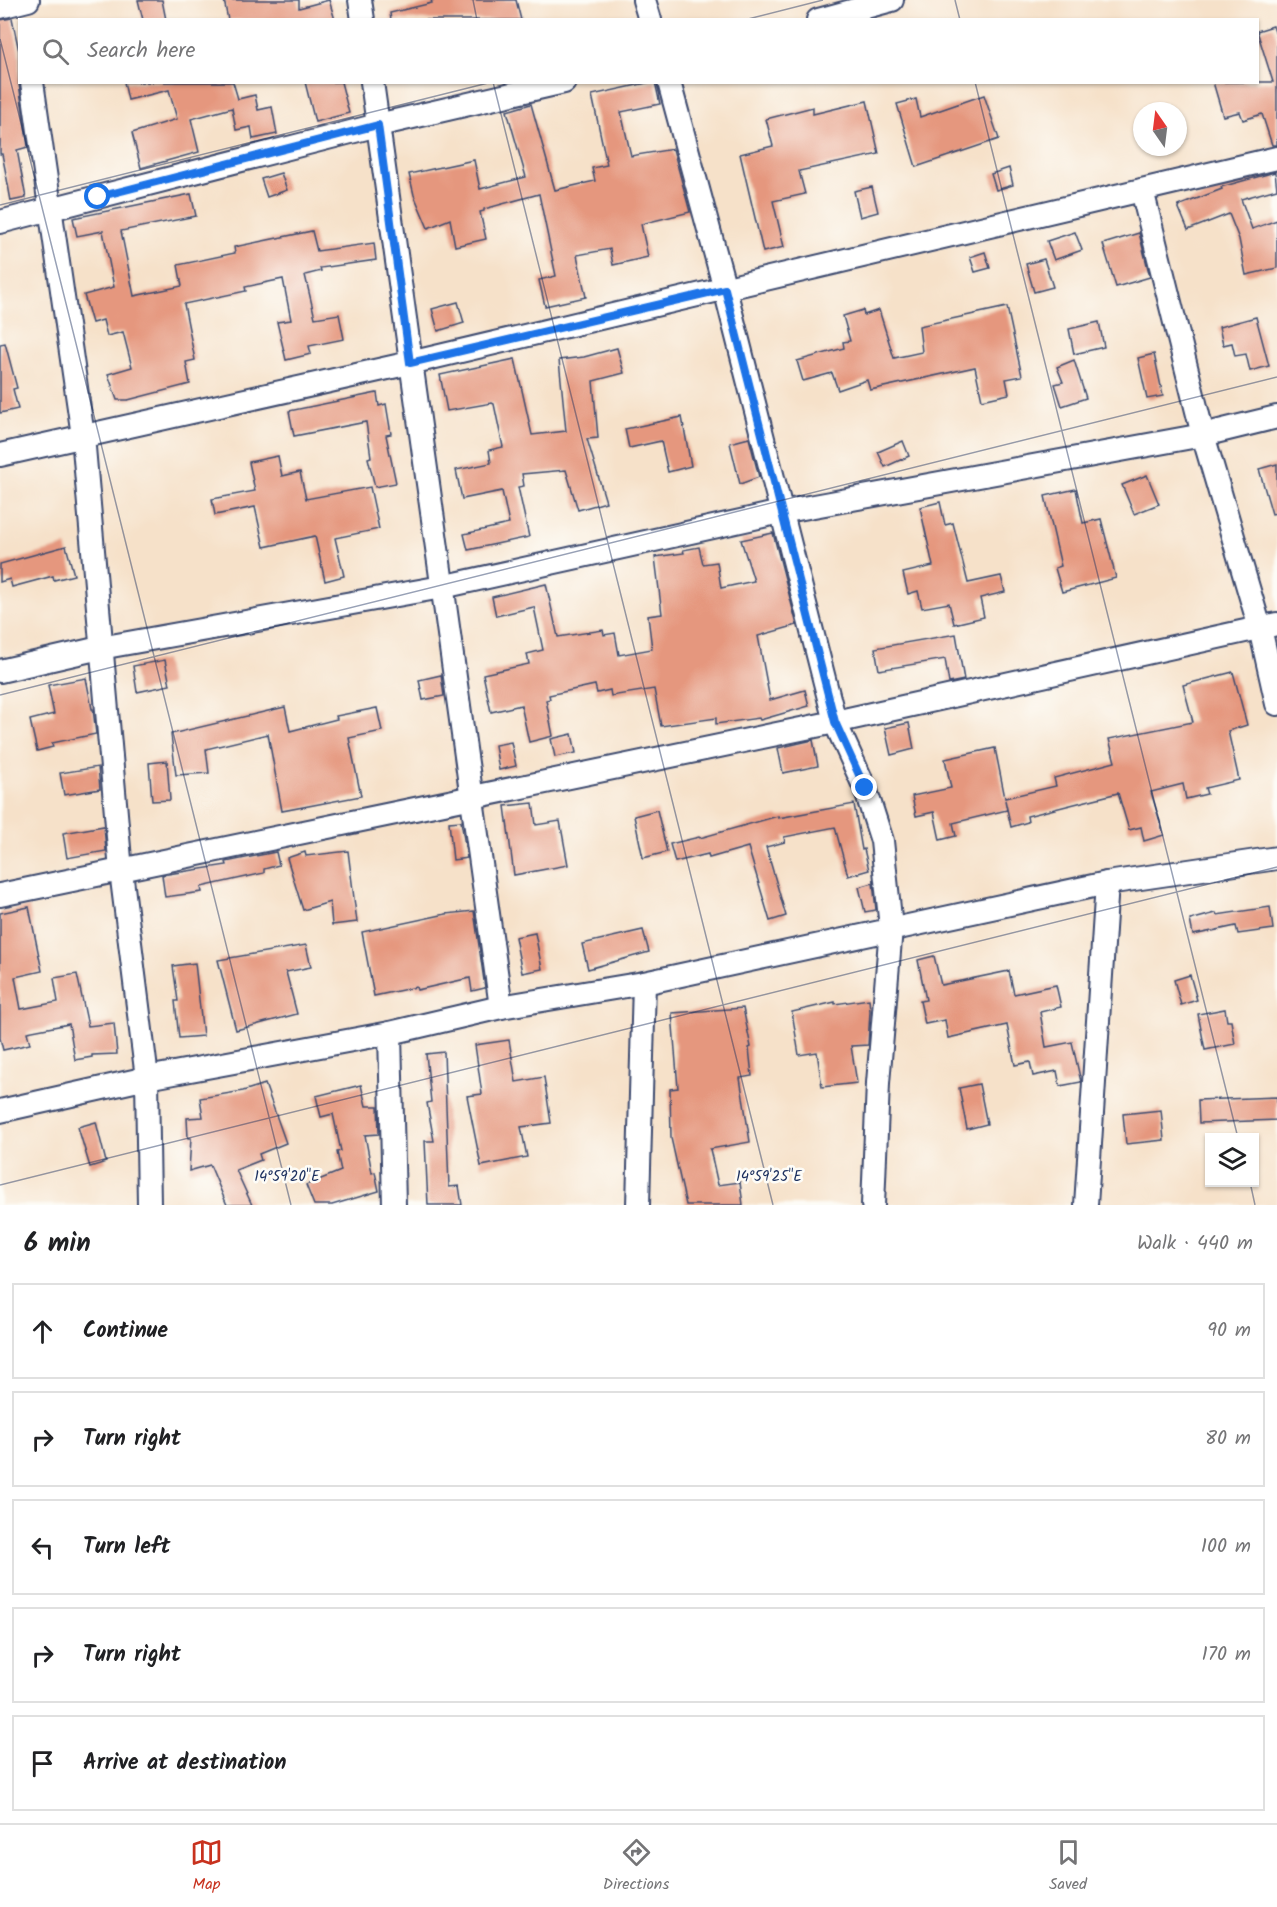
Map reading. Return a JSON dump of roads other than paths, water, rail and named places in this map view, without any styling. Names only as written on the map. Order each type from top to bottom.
[{"type":"street","points":[[360,0],[363,18]]},
{"type":"street","points":[[644,0],[649,18]]},
{"type":"street","points":[[825,18],[892,0]]},
{"type":"street","points":[[32,84],[83,436],[121,871],[147,1078],[150,1205]]},
{"type":"street","points":[[372,84],[501,1007]]},
{"type":"street","points":[[0,222],[378,125],[555,84]]},
{"type":"street","points":[[670,84],[725,289],[835,722],[865,788],[882,841],[891,928],[879,1083],[873,1205]]},
{"type":"street","points":[[0,455],[410,363],[1277,158]]},
{"type":"street","points":[[1142,190],[1203,435],[1269,626],[1277,704]]},
{"type":"street","points":[[0,671],[100,648],[442,587],[782,512],[1203,435],[1277,417]]},
{"type":"street","points":[[0,895],[835,722],[1269,626]]},
{"type":"street","points":[[0,1112],[147,1078],[390,1033],[501,1007],[644,983],[1107,883],[1277,858]]},
{"type":"street","points":[[1086,1205],[1107,883]]},
{"type":"street","points":[[638,1205],[644,983]]},
{"type":"street","points":[[390,1033],[394,1205]]}]
